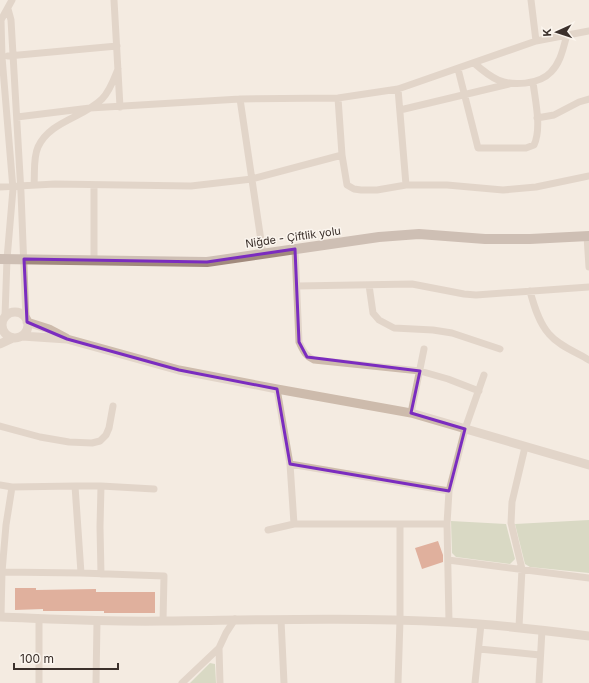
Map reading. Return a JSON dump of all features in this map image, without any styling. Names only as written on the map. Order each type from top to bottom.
[{"type":"main road","name":"Niğde - Çiftlik yolu","points":[[4,259],[207,262],[379,237],[419,234],[493,239],[588,236]]},
{"type":"street","points":[[12,0],[2,20],[1,57],[12,186],[4,259],[5,316],[1,327],[6,335],[18,337],[67,339],[179,370],[411,413],[589,465]]},
{"type":"street","points":[[114,0],[120,107]]},
{"type":"street","points":[[531,0],[536,41]]},
{"type":"street","points":[[0,344],[18,337],[26,332],[28,328],[11,20],[8,9]]},
{"type":"street","points":[[17,117],[90,108],[240,99],[338,98],[398,89],[474,64],[536,41],[589,31]]},
{"type":"street","points":[[400,110],[512,83],[533,82],[542,79],[551,73],[562,55],[567,35]]},
{"type":"street","points":[[1,57],[117,46]]},
{"type":"street","points":[[474,64],[487,74],[499,80],[512,83]]},
{"type":"street","points":[[458,69],[478,148],[526,148],[534,145],[537,138],[537,118],[533,82]]},
{"type":"street","points":[[34,184],[36,154],[39,146],[47,135],[66,121],[102,100],[118,70]]},
{"type":"street","points":[[398,89],[406,185]]},
{"type":"street","points":[[338,98],[342,155],[347,185],[354,189],[377,190],[406,185],[447,185],[503,190],[536,187],[589,176]]},
{"type":"street","points":[[240,99],[263,254]]},
{"type":"street","points":[[537,118],[554,115],[579,102],[589,99]]},
{"type":"street","points":[[0,187],[34,184],[191,186],[252,179],[342,155]]},
{"type":"street","points":[[94,185],[94,260]]},
{"type":"street","points":[[588,236],[589,267]]},
{"type":"street","points":[[295,249],[299,342],[307,357],[314,360],[420,371],[448,379],[479,391]]},
{"type":"street","points":[[297,286],[412,284],[464,294],[503,294],[589,287]]},
{"type":"street","points":[[370,285],[373,313],[379,320],[394,328],[433,330],[452,333],[500,350]]},
{"type":"street","points":[[530,291],[534,308],[549,334],[566,347],[589,360]]},
{"type":"street","points":[[5,316],[8,313],[20,313],[27,320],[49,329],[67,339]]},
{"type":"street","points":[[411,413],[424,348]]},
{"type":"street","points":[[449,622],[447,524],[449,491],[465,429],[484,376]]},
{"type":"street","points":[[276,389],[290,464],[294,524]]},
{"type":"street","points":[[0,426],[40,437],[68,442],[92,443],[100,441],[106,436],[110,428],[113,406]]},
{"type":"street","points":[[519,627],[522,570],[511,523],[512,502],[524,447]]},
{"type":"street","points":[[290,464],[449,491]]},
{"type":"street","points":[[0,485],[12,487],[101,486],[154,489]]},
{"type":"street","points":[[75,486],[81,573]]},
{"type":"street","points":[[101,486],[101,574]]},
{"type":"street","points":[[12,487],[6,525],[0,617],[97,621],[235,619],[400,620],[519,627],[589,636]]},
{"type":"street","points":[[268,530],[294,524],[447,524]]},
{"type":"street","points":[[398,683],[400,620],[400,525]]},
{"type":"street","points":[[448,560],[589,578]]},
{"type":"street","points":[[2,572],[164,576],[163,621]]},
{"type":"street","points":[[39,619],[39,683]]},
{"type":"street","points":[[182,683],[219,648],[235,619]]},
{"type":"street","points":[[281,620],[284,683]]},
{"type":"street","points":[[96,683],[97,621]]},
{"type":"street","points":[[475,683],[481,624]]},
{"type":"street","points":[[539,683],[542,630]]},
{"type":"street","points":[[219,648],[220,683]]},
{"type":"street","points":[[479,649],[540,656]]},
{"type":"highlighted area","points":[[295,249],[299,342],[307,357],[420,371],[411,413],[465,429],[449,491],[290,464],[277,389],[179,370],[67,339],[27,322],[24,259],[207,262]]},
{"type":"green space","points":[[589,520],[589,573],[530,567],[525,564],[515,524]]},
{"type":"green space","points":[[451,521],[506,524],[515,559],[510,564],[456,557],[452,553]]},
{"type":"green space","points":[[210,663],[215,664],[216,683],[190,683]]},
{"type":"building","points":[[438,541],[443,555],[443,562],[422,569],[415,548]]},
{"type":"building","points":[[15,588],[36,588],[36,590],[96,589],[96,592],[155,592],[155,613],[43,611],[43,609],[15,610]]}]
